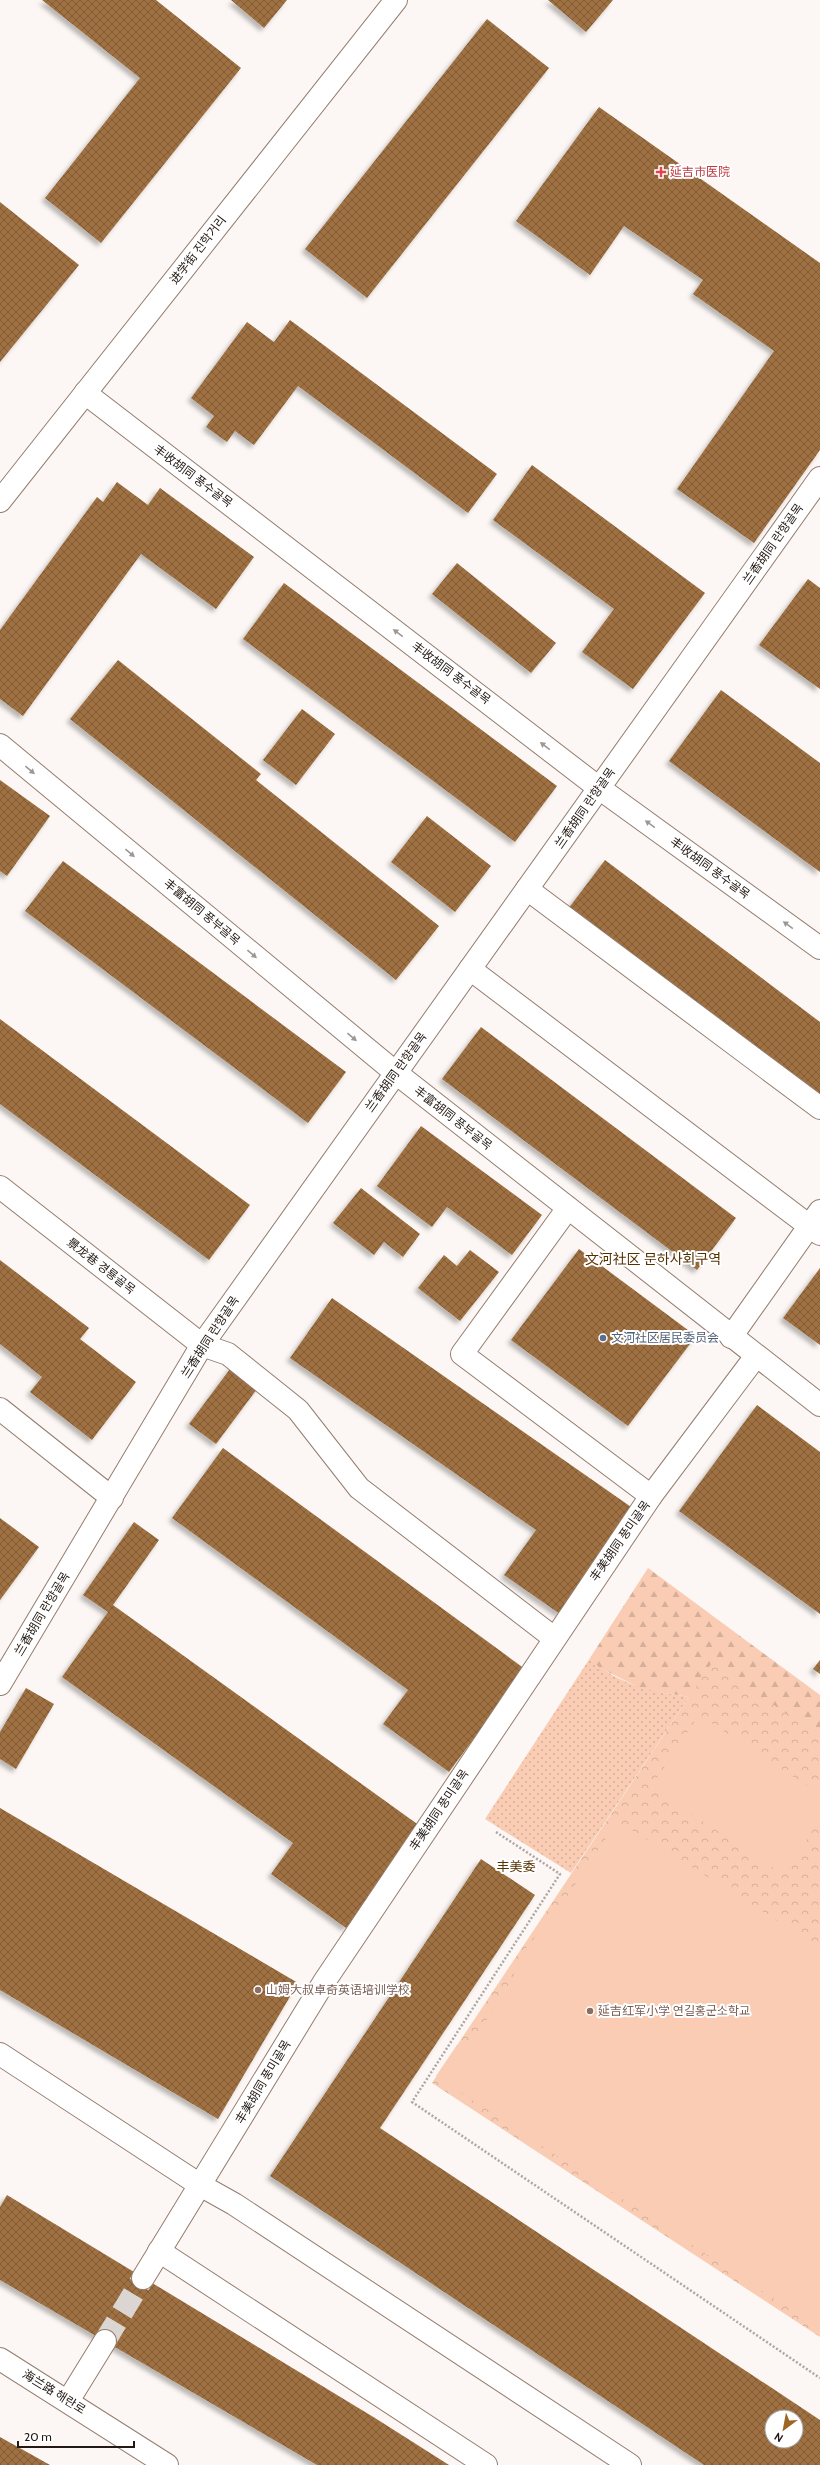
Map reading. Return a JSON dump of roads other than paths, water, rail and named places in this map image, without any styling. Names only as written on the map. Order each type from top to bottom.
[{"type":"street","name":"进学街 진학거리","points":[[0,501],[396,0]]},
{"type":"street","name":"丰收胡同 풍수골목","points":[[85,393],[600,788],[820,948]]},
{"type":"street","name":"兰香胡同 란향골목","points":[[0,1684],[202,1346],[820,478]]},
{"type":"street","name":"丰富胡同 풍부골목","points":[[0,745],[396,1073],[820,1405]]},
{"type":"street","points":[[527,889],[820,1108]]},
{"type":"street","points":[[470,969],[816,1224],[732,1337]]},
{"type":"street","name":"景龙巷 경룡골목","points":[[0,1187],[202,1346]]},
{"type":"street","points":[[568,1208],[462,1354],[652,1496]]},
{"type":"street","points":[[202,1346],[228,1354],[298,1410],[359,1488],[554,1638]]},
{"type":"street","name":"丰美胡同 풍미골목","points":[[144,2278],[324,1982],[554,1638],[652,1496],[756,1356]]},
{"type":"street","points":[[0,1410],[112,1498]]},
{"type":"street","points":[[0,2054],[200,2185],[234,2204],[630,2465]]},
{"type":"street","points":[[160,2251],[486,2465]]},
{"type":"street","points":[[68,2401],[105,2341]]},
{"type":"street","name":"海兰路 해란로","points":[[0,2359],[167,2465]]},
{"type":"tunnel","points":[[105,2341],[143,2278]]},
{"type":"place","name":"延吉市医院","points":[[661,172]]},
{"type":"place","name":"文河社区居民委员会","points":[[603,1338]]},
{"type":"place","name":"山姆大叔卓奇英语培训学校","points":[[258,1990]]},
{"type":"place","name":"延吉红军小学 연길홍군소학교","points":[[590,2011]]},
{"type":"district","name":"文河社区 문하사회구역","points":[[653,1259]]},
{"type":"district","name":"丰美委","points":[[516,1866]]}]
